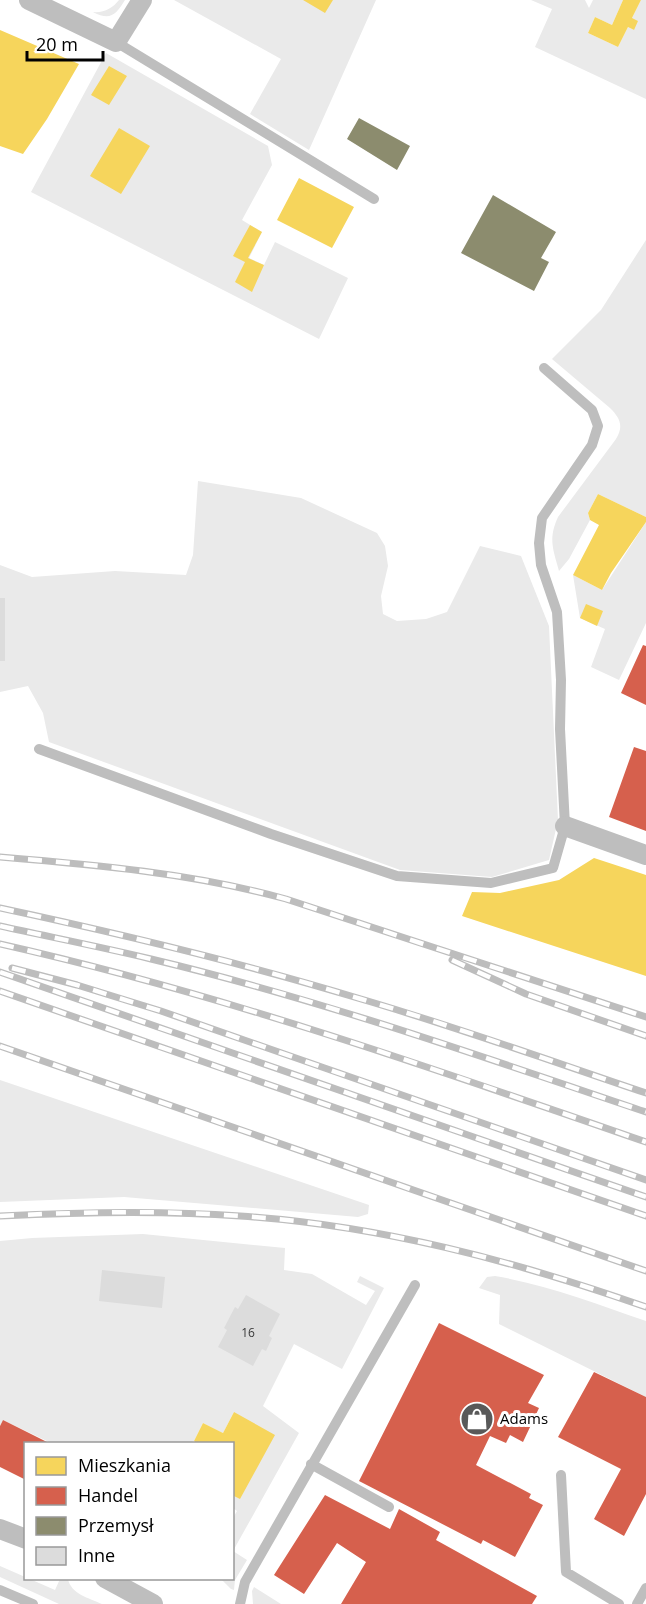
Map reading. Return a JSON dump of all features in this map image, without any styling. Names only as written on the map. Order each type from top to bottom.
[{"type":"street","points":[[29,0],[116,42],[142,0]]},
{"type":"street","points":[[565,826],[646,855]]},
{"type":"street","points":[[0,1529],[24,1538]]},
{"type":"street","points":[[109,1580],[153,1604]]},
{"type":"lane","points":[[116,42],[374,199]]},
{"type":"lane","points":[[39,749],[271,834],[397,876],[491,883],[553,868],[565,826],[560,729],[561,680],[557,612],[541,565],[539,530],[542,518],[592,445],[598,426],[592,410],[544,368]]},
{"type":"lane","points":[[240,1604],[245,1582],[415,1285]]},
{"type":"lane","points":[[311,1464],[389,1507]]},
{"type":"lane","points":[[561,1475],[566,1572],[619,1604]]},
{"type":"lane","points":[[637,1604],[646,1588]]},
{"type":"lane","points":[[0,1590],[33,1604]]},
{"type":"shaded area","points":[[119,0],[125,0],[112,15],[104,16],[93,12],[108,9]]},
{"type":"shaded area","points":[[174,0],[376,0],[309,150],[250,114],[281,59]]},
{"type":"shaded area","points":[[531,0],[585,0],[589,8],[593,0],[623,0],[612,25],[595,17],[588,33],[618,47],[628,27],[634,30],[632,18],[641,0],[646,0],[646,99],[535,47],[552,9]]},
{"type":"shaded area","points":[[106,53],[268,146],[272,165],[242,220],[262,232],[249,258],[264,265],[275,242],[348,278],[319,339],[31,192]]},
{"type":"shaded area","points":[[646,240],[646,517],[598,494],[588,513],[590,520],[569,559],[559,571],[552,538],[558,517],[616,439],[620,426],[616,415],[610,408],[552,359],[601,310]]},
{"type":"shaded area","points":[[198,481],[301,498],[377,533],[385,546],[388,566],[381,596],[383,614],[397,621],[426,619],[447,612],[480,546],[521,556],[549,626],[558,820],[549,860],[492,877],[400,870],[49,742],[43,713],[28,686],[0,692],[0,661],[5,661],[5,598],[0,598],[0,565],[32,577],[115,571],[186,575],[193,555]]},
{"type":"shaded area","points":[[646,522],[646,623],[619,680],[591,667],[605,629],[580,618],[573,575],[602,590]]},
{"type":"shaded area","points":[[0,1080],[369,1205],[368,1214],[358,1217],[124,1197],[0,1202]]},
{"type":"shaded area","points":[[143,1234],[285,1248],[284,1270],[312,1274],[366,1305],[375,1291],[357,1282],[360,1276],[384,1288],[342,1369],[294,1344],[263,1406],[299,1433],[234,1549],[234,1516],[237,1511],[234,1509],[234,1412],[223,1433],[203,1423],[192,1442],[49,1442],[3,1420],[0,1426],[0,1241]]},
{"type":"shaded area","points":[[495,1276],[553,1290],[646,1321],[646,1397],[499,1324],[500,1295],[479,1288],[487,1277]]},
{"type":"shaded area","points":[[234,1552],[247,1560],[235,1580],[234,1590],[222,1580],[234,1580]]},
{"type":"shaded area","points":[[0,1566],[24,1576],[24,1580],[32,1580],[55,1590],[60,1580],[68,1580],[77,1592],[102,1604],[59,1604],[0,1577]]},
{"type":"shaded area","points":[[254,1587],[281,1604],[253,1604]]},
{"type":"building: Mieszkania","points":[[303,0],[333,0],[325,13]]},
{"type":"building: Mieszkania","points":[[623,0],[641,0],[632,18],[638,21],[634,30],[628,27],[618,47],[588,33],[595,17],[612,25]]},
{"type":"building: Mieszkania","points":[[0,30],[79,64],[47,119],[23,154],[0,146]]},
{"type":"building: Mieszkania","points":[[109,66],[127,76],[109,105],[91,95]]},
{"type":"building: Mieszkania","points":[[119,128],[150,146],[121,194],[90,176]]},
{"type":"building: Mieszkania","points":[[299,178],[354,207],[332,248],[277,220]]},
{"type":"building: Mieszkania","points":[[250,225],[262,232],[248,258],[264,265],[252,292],[235,282],[245,262],[233,256]]},
{"type":"building: Mieszkania","points":[[598,494],[646,517],[646,522],[602,590],[573,575],[599,525],[590,520],[588,513]]},
{"type":"building: Mieszkania","points":[[586,604],[603,611],[597,626],[580,618]]},
{"type":"building: Mieszkania","points":[[594,858],[646,875],[646,976],[462,916],[472,892],[500,893],[559,880]]},
{"type":"building: Mieszkania","points":[[234,1412],[275,1435],[240,1499],[234,1496],[234,1442],[194,1441],[203,1423],[223,1433]]},
{"type":"building: Handel","points":[[643,645],[646,646],[646,705],[621,693]]},
{"type":"building: Handel","points":[[634,747],[646,751],[646,831],[609,817]]},
{"type":"building: Handel","points":[[439,1323],[544,1375],[528,1403],[539,1408],[523,1442],[510,1435],[506,1443],[490,1436],[476,1465],[531,1494],[529,1498],[543,1505],[515,1557],[483,1540],[481,1544],[359,1481]]},
{"type":"building: Handel","points":[[594,1372],[646,1397],[646,1494],[624,1536],[594,1519],[621,1469],[558,1437]]},
{"type":"building: Handel","points":[[3,1420],[47,1442],[24,1442],[24,1479],[0,1467],[0,1426]]},
{"type":"building: Handel","points":[[325,1495],[390,1529],[399,1509],[440,1532],[436,1540],[537,1596],[532,1604],[341,1604],[366,1562],[337,1543],[304,1594],[274,1575]]},
{"type":"building: Przemysł","points":[[359,118],[410,146],[397,170],[347,139]]},
{"type":"building: Przemysł","points":[[493,195],[556,232],[541,258],[549,262],[534,291],[461,253]]},
{"type":"building: Inne","points":[[0,598],[5,598],[5,661],[0,661]]},
{"type":"building: Inne","points":[[102,1270],[165,1277],[162,1308],[99,1301]]},
{"type":"building: Inne","points":[[246,1295],[280,1314],[269,1336],[272,1338],[266,1351],[262,1349],[253,1366],[218,1347],[227,1330],[224,1328],[235,1307],[238,1309]]},
{"type":"railway","points":[[0,857],[144,871],[251,890],[286,899],[646,1017]]},
{"type":"railway","points":[[0,908],[272,973],[433,1021],[646,1093]]},
{"type":"railway","points":[[0,926],[151,959],[276,992],[400,1030],[646,1112]]},
{"type":"railway","points":[[0,944],[83,964],[246,1009],[406,1060],[646,1142]]},
{"type":"railway","points":[[452,960],[526,994],[646,1036]]},
{"type":"railway","points":[[12,968],[161,1011],[646,1180]]},
{"type":"railway","points":[[0,972],[646,1197]]},
{"type":"railway","points":[[0,991],[646,1216]]},
{"type":"railway","points":[[0,1046],[646,1271]]},
{"type":"railway","points":[[0,1216],[180,1213],[240,1216],[344,1228],[497,1260],[646,1307]]},
{"type":"place","name":"Adams","points":[[477,1419]]}]
